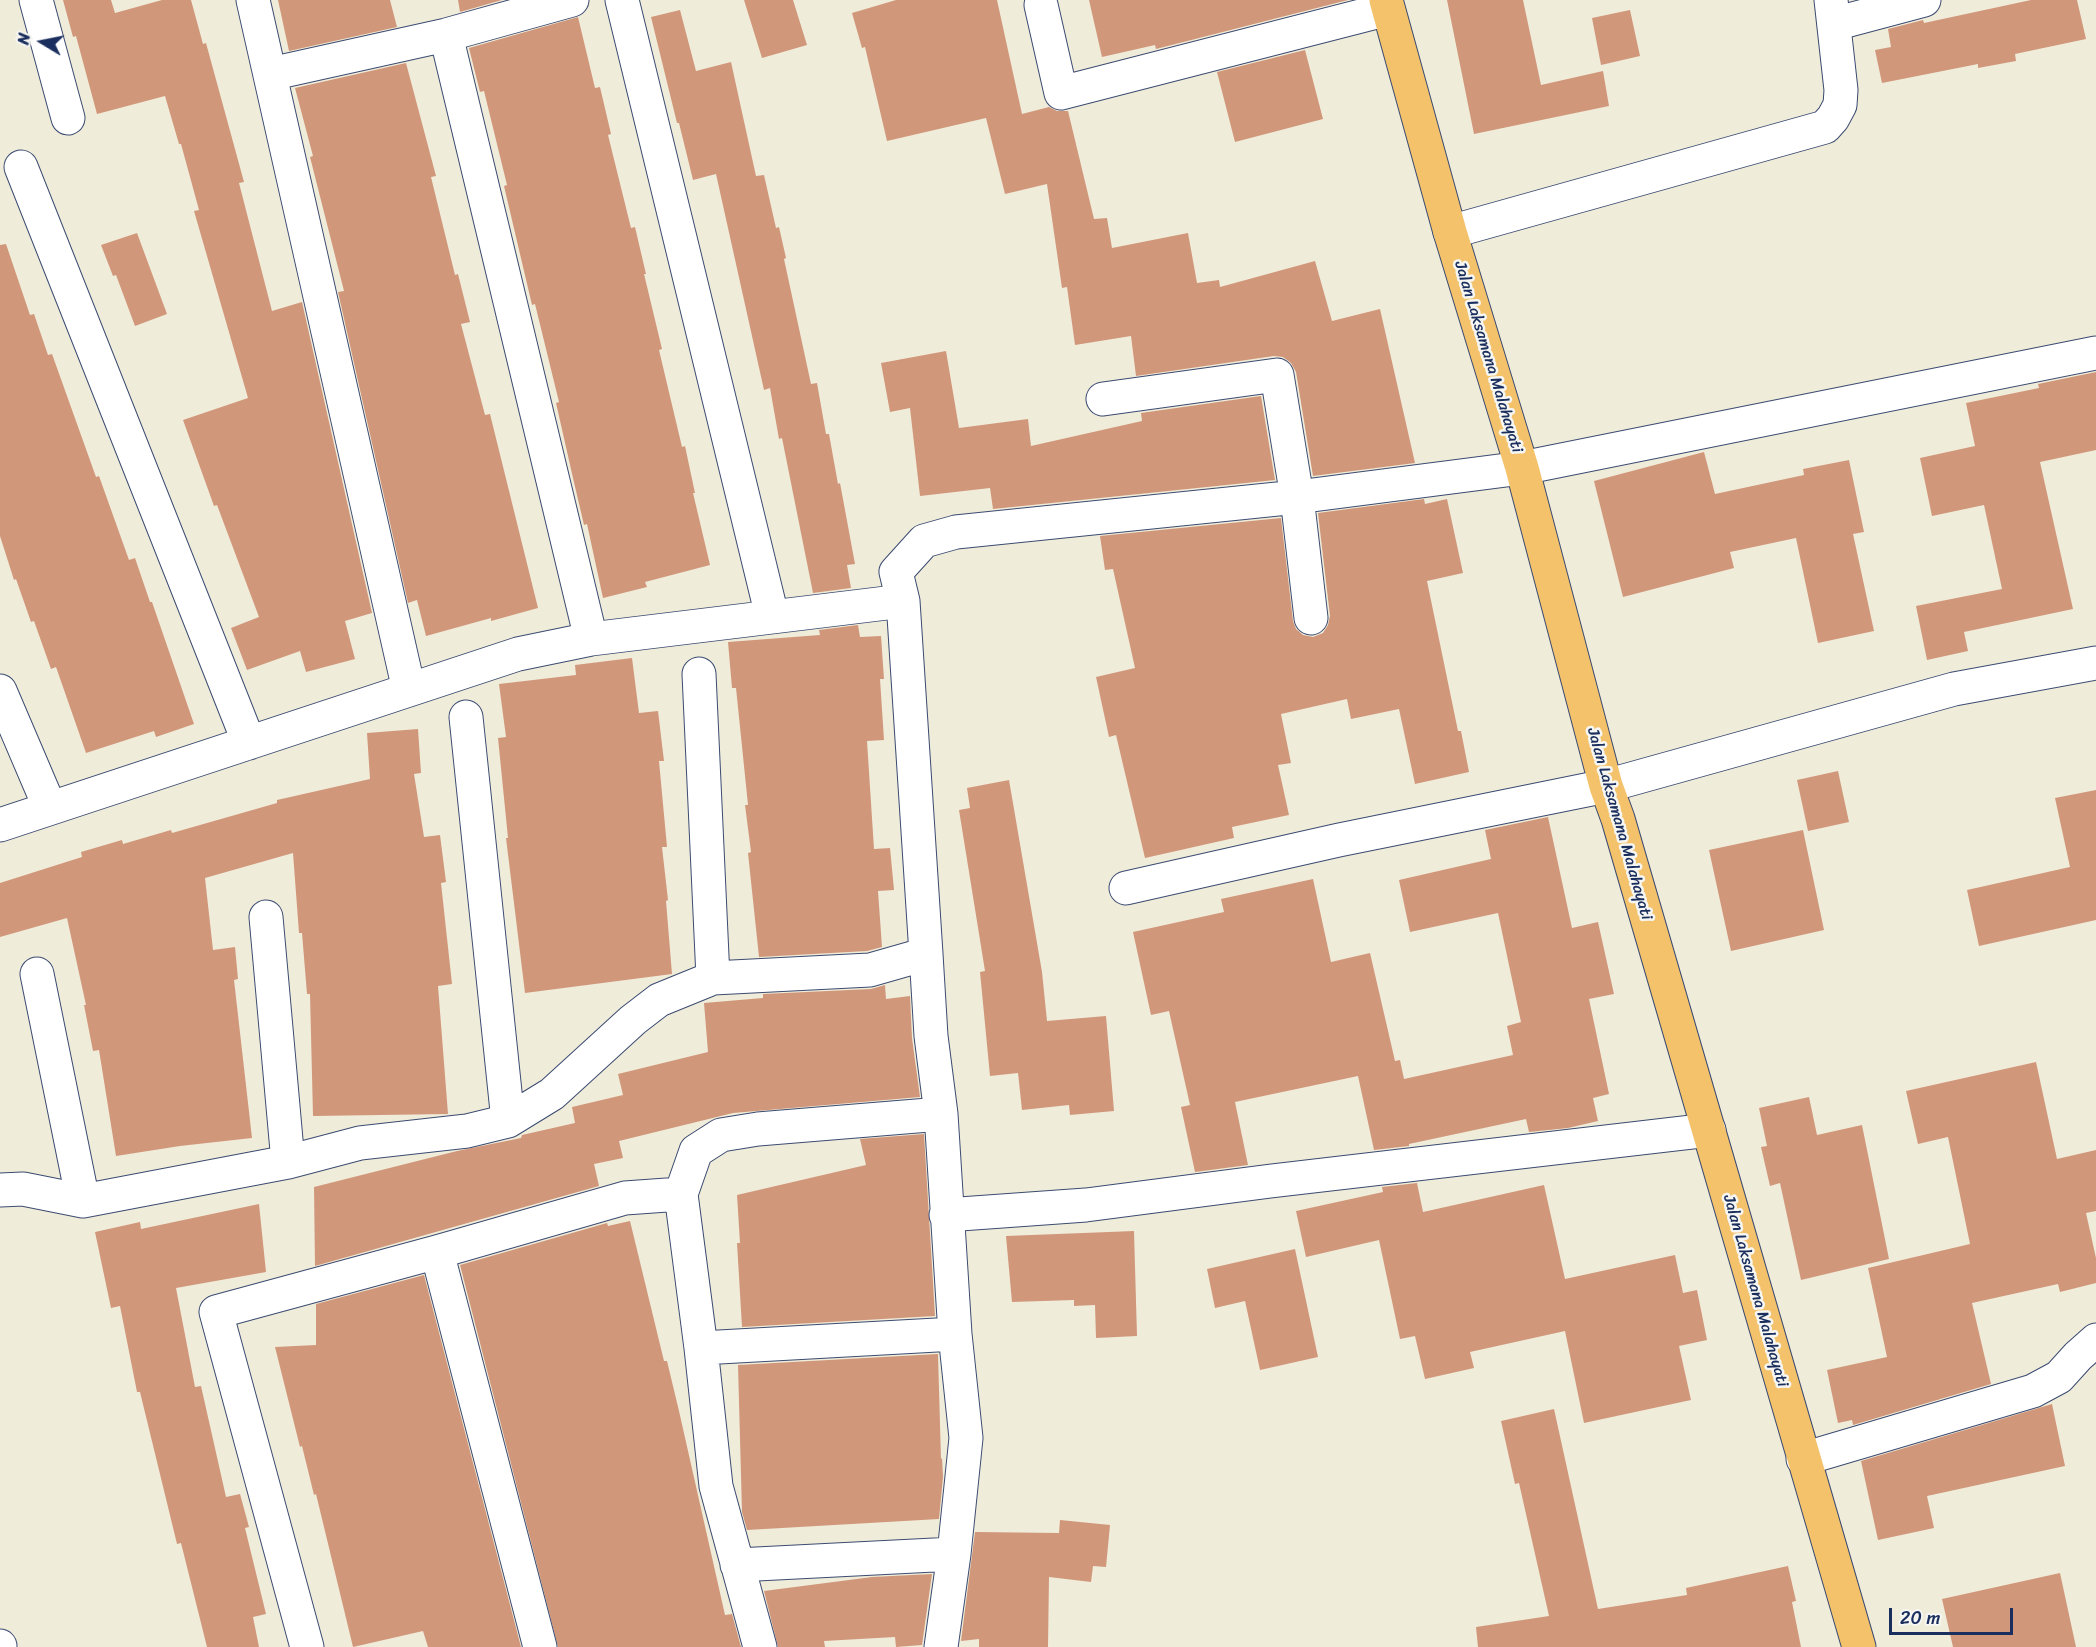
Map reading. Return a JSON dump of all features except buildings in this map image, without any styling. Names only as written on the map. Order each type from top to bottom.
[{"type":"highway","name":"Jalan Laksamana Malahayati","points":[[1387,4],[1450,232],[1522,468],[1606,786],[1618,819],[1803,1459],[1860,1647]]},
{"type":"street","points":[[36,0],[68,118]]},
{"type":"street","points":[[254,0],[409,690]]},
{"type":"street","points":[[270,74],[447,35],[572,0]]},
{"type":"street","points":[[622,0],[772,616]]},
{"type":"street","points":[[1450,232],[1825,127],[1840,105],[1832,12],[1924,0]]},
{"type":"street","points":[[1041,5],[1062,90],[1387,4]]},
{"type":"street","points":[[447,35],[591,639]]},
{"type":"street","points":[[21,167],[249,743]]},
{"type":"street","points":[[941,1647],[954,1554],[966,1438],[955,1334],[941,1114],[931,1036],[903,601],[896,572],[924,541],[956,532],[1297,497],[1522,468],[2096,353]]},
{"type":"street","points":[[1102,399],[1277,375],[1297,497],[1311,618]]},
{"type":"street","points":[[0,825],[518,654],[591,639],[903,601]]},
{"type":"street","points":[[1126,888],[1339,840],[1606,786],[1954,690],[2096,663]]},
{"type":"street","points":[[699,674],[713,978]]},
{"type":"street","points":[[0,691],[51,808]]},
{"type":"street","points":[[466,717],[508,1121]]},
{"type":"street","points":[[266,917],[288,1162]]},
{"type":"street","points":[[12,1190],[83,1201],[288,1162],[360,1143],[468,1131],[508,1121],[552,1094],[633,1020],[659,1000],[713,978],[870,970],[926,954]]},
{"type":"street","points":[[37,974],[83,1201]]},
{"type":"street","points":[[760,1647],[716,1486],[681,1194],[696,1151],[721,1135],[758,1129],[941,1114]]},
{"type":"street","points":[[946,1215],[1086,1205],[1270,1181],[1709,1130]]},
{"type":"street","points":[[307,1647],[216,1312],[625,1198],[681,1194]]},
{"type":"street","points":[[437,1252],[540,1647]]},
{"type":"street","points":[[701,1348],[955,1334]]},
{"type":"street","points":[[1803,1459],[2033,1391],[2059,1377],[2096,1340]]},
{"type":"street","points":[[737,1564],[954,1554]]}]
